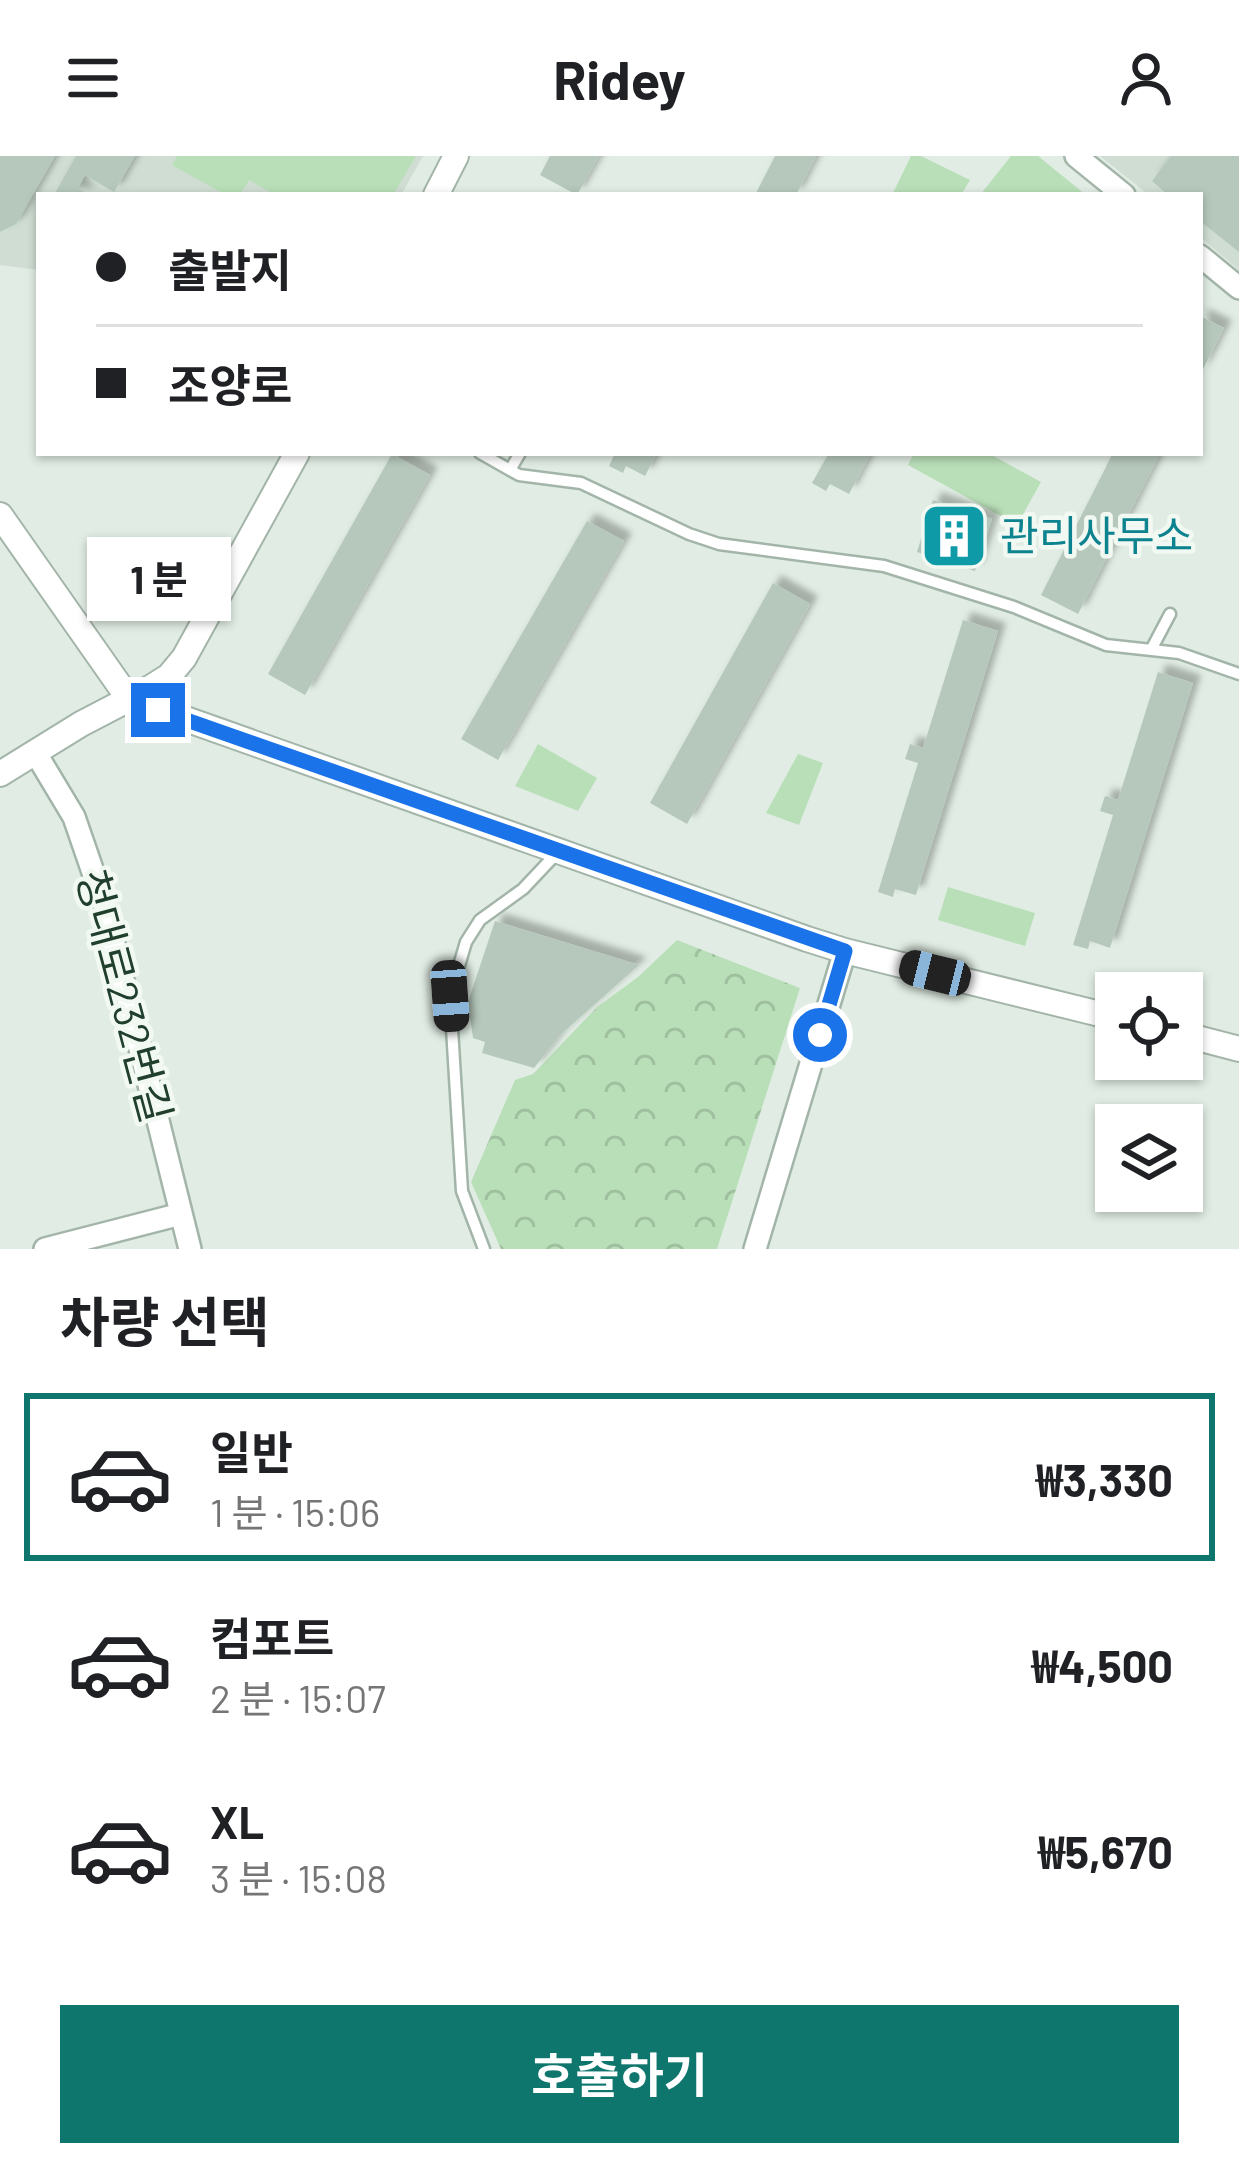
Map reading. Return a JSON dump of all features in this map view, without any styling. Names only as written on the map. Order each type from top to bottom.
[{"type":"street","points":[[438,192],[456,156]]},
{"type":"street","points":[[1076,156],[1120,192]]},
{"type":"street","points":[[1203,258],[1239,288]]},
{"type":"street","points":[[0,774],[169,676],[184,658],[295,456]]},
{"type":"street","points":[[0,515],[129,699],[845,951],[1095,1013]]},
{"type":"street","name":"청대로232번길","points":[[35,752],[74,817],[104,904],[190,1249]]},
{"type":"street","points":[[755,1249],[845,951]]},
{"type":"street","points":[[1203,1040],[1239,1049]]},
{"type":"street","points":[[45,1249],[181,1214]]},
{"type":"lane","points":[[485,456],[519,475],[581,483],[719,544],[884,566],[1014,607],[1106,645],[1179,653],[1239,674]]},
{"type":"lane","points":[[510,470],[518,456]]},
{"type":"lane","points":[[1151,650],[1170,614]]},
{"type":"lane","points":[[484,1249],[462,1191],[450,996],[466,942],[480,920],[523,889],[559,851]]},
{"type":"shaded area","points":[[0,156],[423,156],[403,192],[36,192],[36,270],[0,265]]},
{"type":"shaded area","points":[[1100,156],[1239,156],[1239,270],[1203,240],[1203,192],[1145,192]]},
{"type":"green space","points":[[177,156],[416,156],[395,192],[270,192],[249,180],[242,192],[221,192],[172,165]]},
{"type":"green space","points":[[911,156],[921,156],[970,180],[963,192],[893,192]]},
{"type":"green space","points":[[1011,156],[1038,156],[1082,192],[982,192]]},
{"type":"green space","points":[[912,456],[993,456],[1041,482],[1017,525],[908,465]]},
{"type":"green space","points":[[538,744],[597,778],[578,811],[515,786]]},
{"type":"green space","points":[[798,754],[823,763],[799,825],[766,813]]},
{"type":"green space","points":[[948,887],[1035,913],[1025,946],[938,920]]},
{"type":"green space","points":[[677,940],[800,988],[717,1249],[501,1249],[471,1182],[515,1080],[533,1074],[597,1007]]},
{"type":"building","points":[[0,156],[55,156],[16,224],[0,232]]},
{"type":"building","points":[[76,156],[135,156],[114,192],[85,175],[78,188],[84,192],[56,192]]},
{"type":"building","points":[[550,156],[599,156],[579,192],[540,175]]},
{"type":"building","points":[[775,156],[816,156],[798,192],[757,192]]},
{"type":"building","points":[[1171,156],[1239,156],[1239,252],[1203,223],[1203,192],[1165,192],[1152,181]]},
{"type":"building","points":[[1203,318],[1224,328],[1203,369]]},
{"type":"building","points":[[391,456],[430,475],[305,695],[268,674]]},
{"type":"building","points":[[614,456],[655,456],[645,476],[626,466],[623,473],[609,466]]},
{"type":"building","points":[[827,456],[869,456],[849,494],[830,484],[826,491],[812,483]]},
{"type":"building","points":[[1111,456],[1158,456],[1078,614],[1041,595]]},
{"type":"building","name":"관리사무소","points":[[933,500],[992,519],[975,571],[917,552]]},
{"type":"building","points":[[587,521],[624,541],[498,760],[461,739]]},
{"type":"building","points":[[138,566],[180,589],[162,620],[133,605],[140,591],[128,584]]},
{"type":"building","points":[[773,583],[810,604],[687,824],[650,803]]},
{"type":"building","points":[[963,620],[998,631],[916,895],[895,889],[893,897],[878,892],[918,763],[905,759],[910,744],[923,748]]},
{"type":"building","points":[[1158,672],[1193,683],[1110,948],[1090,941],[1088,949],[1073,945],[1113,815],[1100,811],[1105,796],[1118,800]]},
{"type":"building","points":[[495,921],[639,965],[560,1035],[534,1068],[482,1053],[485,1042],[473,1038],[468,1002]]},
{"type":"place","name":"관리사무소","points":[[954,536]]},
{"type":"route","points":[[158,710],[845,951],[820,1035]]}]
